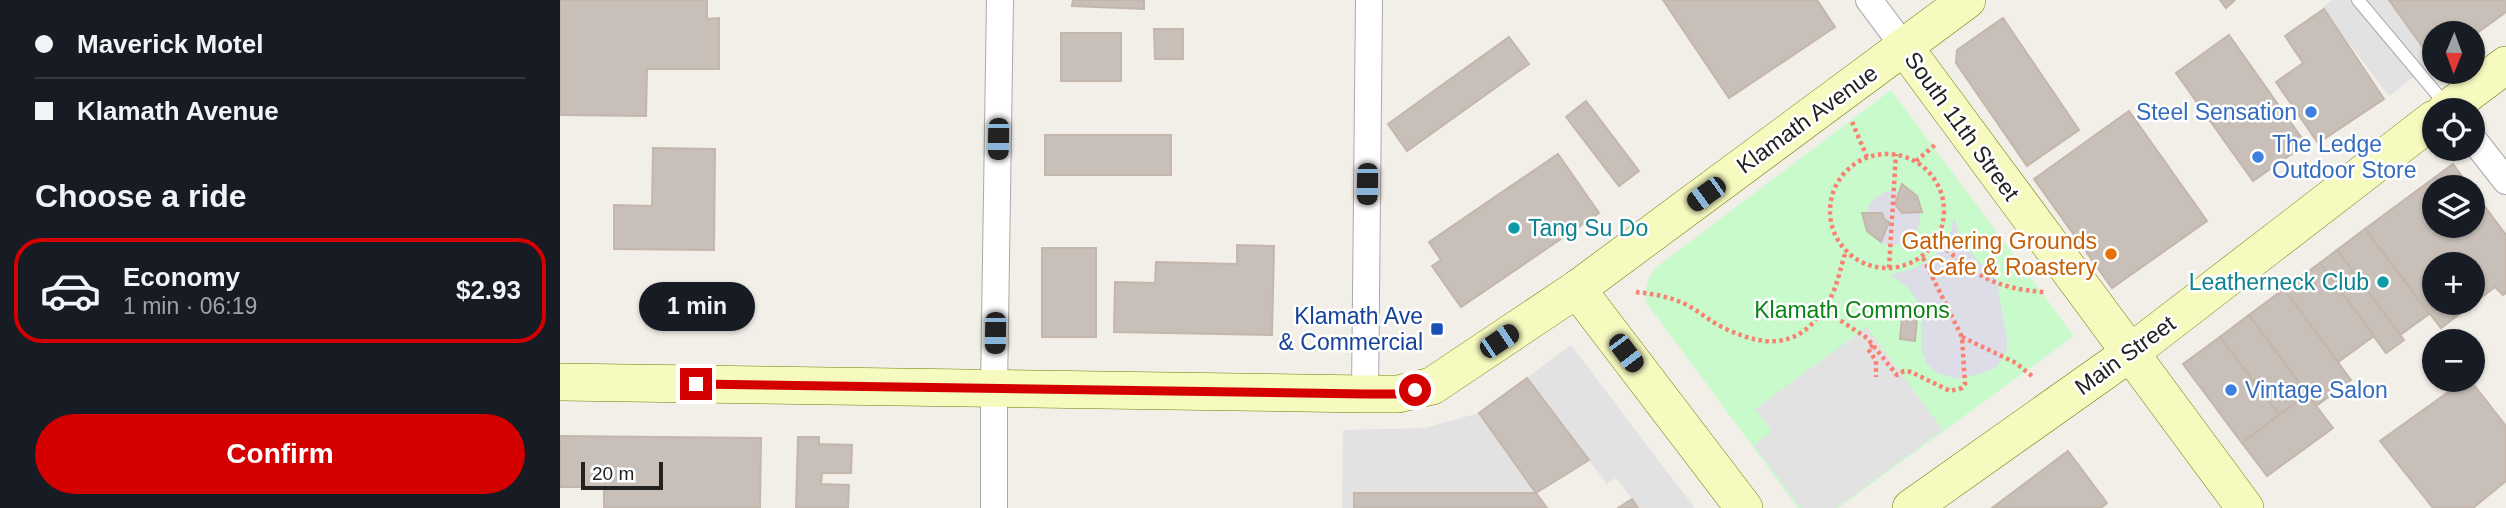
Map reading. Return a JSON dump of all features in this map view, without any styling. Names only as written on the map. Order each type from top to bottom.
[{"type":"street","points":[[995,508],[994,389],[1000,0]]},
{"type":"street","points":[[1365,394],[1369,0]]},
{"type":"street","name":"South 11th Street","points":[[1869,0],[2245,508]]},
{"type":"street","name":"Klamath Avenue","points":[[560,382],[1365,394],[1398,394],[1432,386],[1577,289],[1968,0]]},
{"type":"street","name":"Main Street","points":[[2463,98],[2506,65]]},
{"type":"street","name":"Main Street","points":[[1911,508],[2130,353],[2422,130]]},
{"type":"street","points":[[2485,154],[2506,181]]},
{"type":"street","points":[[1577,289],[1744,508]]},
{"type":"lane","points":[[2357,0],[2434,98]]},
{"type":"path","points":[[1851,120],[1867,157]]},
{"type":"path","points":[[1916,161],[1937,143]]},
{"type":"path","points":[[1889,268],[1896,154]]},
{"type":"path","points":[[1896,154],[1916,161],[1928,170],[1943,196],[1945,211],[1942,226],[1936,240],[1922,256],[1901,266],[1871,266],[1857,260],[1837,239],[1831,225],[1831,195],[1846,169],[1867,157],[1896,154]]},
{"type":"path","points":[[1936,240],[1957,260],[1983,278],[2017,290],[2046,292]]},
{"type":"path","points":[[1636,292],[1662,295],[1688,306],[1721,327],[1754,341],[1786,341],[1812,326],[1832,295],[1846,251]]},
{"type":"path","points":[[1822,309],[1867,338],[1897,376],[1905,371],[1911,372],[1955,391],[1965,384],[1962,337],[1922,256]]},
{"type":"path","points":[[1962,337],[2017,363],[2033,377]]},
{"type":"path","points":[[1873,345],[1868,349],[1876,361],[1875,377]]},
{"type":"green space","name":"Klamath Commons","points":[[1891,90],[2074,336],[1838,508],[1798,508],[1646,302],[1646,287],[1658,266]]},
{"type":"shaded area","points":[[2332,0],[2393,0],[2422,38],[2422,70],[2389,96],[2322,8]]},
{"type":"shaded area","points":[[1893,191],[1912,199],[1920,218],[1912,237],[1893,245],[1874,237],[1866,218],[1874,199]]},
{"type":"shaded area","points":[[1954,217],[1961,239],[1980,263],[1995,272],[2007,339],[2007,350],[1996,368],[1964,379],[1937,373],[1926,363],[1921,349],[1922,316],[1916,299],[1909,289],[1890,275],[1913,269],[1930,260],[1943,246],[1951,231]]},
{"type":"shaded area","points":[[1867,327],[1943,430],[1836,508],[1801,508],[1754,445],[1772,431],[1755,409]]},
{"type":"shaded area","points":[[1571,345],[1695,508],[1639,508],[1616,478],[1607,484],[1527,378]]},
{"type":"shaded area","points":[[1479,413],[1536,493],[1354,493],[1354,508],[1342,508],[1343,430],[1425,428]]},
{"type":"building","points":[[560,0],[707,0],[707,19],[719,18],[719,69],[647,69],[646,116],[560,115]]},
{"type":"building","points":[[1073,0],[1144,0],[1144,9],[1072,6]]},
{"type":"building","points":[[1663,0],[1817,0],[1835,27],[1729,98]]},
{"type":"building","points":[[2220,0],[2235,0],[2226,8]]},
{"type":"building","points":[[2389,0],[2506,0],[2506,12],[2485,27],[2485,21],[2422,21],[2422,46]]},
{"type":"building","points":[[2324,9],[2384,99],[2318,143],[2276,82],[2303,63],[2285,36]]},
{"type":"building","points":[[2003,18],[2079,130],[2027,166],[1956,63],[1957,50]]},
{"type":"building","points":[[1154,29],[1183,29],[1183,59],[1155,59]]},
{"type":"building","points":[[1061,33],[1121,33],[1121,81],[1061,81]]},
{"type":"building","points":[[2229,35],[2306,144],[2253,181],[2176,73]]},
{"type":"building","points":[[1509,37],[1529,64],[1407,151],[1388,124]]},
{"type":"building","points":[[1586,101],[1639,171],[1619,186],[1566,117]]},
{"type":"building","points":[[2129,111],[2207,221],[2112,288],[2034,179]]},
{"type":"building","points":[[1045,135],[1171,135],[1171,175],[1045,175]]},
{"type":"building","points":[[653,148],[715,149],[714,250],[614,249],[614,205],[652,206]]},
{"type":"building","name":"Tang Su Do","points":[[1558,154],[1599,213],[1461,307],[1432,266],[1441,260],[1429,242]]},
{"type":"building","points":[[2453,164],[2461,175],[2438,175]]},
{"type":"building","points":[[1902,184],[1917,196],[1922,212],[1902,213],[1895,204]]},
{"type":"building","points":[[2422,187],[2422,238],[2485,238],[2485,207],[2506,235],[2506,293],[2503,295],[2495,287],[2485,295],[2485,252],[2422,252],[2422,303],[2365,229]]},
{"type":"building","points":[[1862,213],[1882,213],[1884,219],[1889,222],[1881,242],[1867,231]]},
{"type":"building","name":"Leatherneck Club","points":[[2365,229],[2422,305],[2422,315],[2428,315],[2400,335],[2337,250]]},
{"type":"building","points":[[1237,245],[1274,246],[1272,335],[1114,332],[1115,282],[1155,283],[1156,262],[1237,264]]},
{"type":"building","points":[[1042,248],[1096,248],[1096,337],[1042,337]]},
{"type":"building","points":[[2337,250],[2404,340],[2386,353],[2320,263]]},
{"type":"building","points":[[2320,263],[2374,336],[2338,362],[2284,289]]},
{"type":"building","points":[[2284,289],[2351,380],[2316,406],[2249,315]]},
{"type":"building","points":[[1903,306],[1918,307],[1915,341],[1900,339]]},
{"type":"building","points":[[2249,315],[2307,394],[2279,415],[2220,337]]},
{"type":"building","points":[[2431,315],[2458,315],[2441,328]]},
{"type":"building","name":"Vintage Salon","points":[[2220,337],[2279,415],[2242,443],[2183,364]]},
{"type":"building","points":[[1527,378],[1589,460],[1536,493],[1479,413]]},
{"type":"building","points":[[2448,392],[2479,392],[2506,426],[2506,481],[2473,508],[2433,508],[2380,441]]},
{"type":"building","points":[[2307,394],[2333,428],[2267,476],[2242,443]]},
{"type":"building","points":[[560,436],[761,438],[760,508],[604,508],[604,487],[560,487]]},
{"type":"building","points":[[798,437],[819,437],[819,444],[852,445],[851,473],[822,473],[821,484],[849,485],[848,508],[796,508]]},
{"type":"building","points":[[2068,451],[2107,503],[2101,508],[1992,508]]},
{"type":"building","points":[[1354,493],[1536,493],[1547,508],[1354,508]]},
{"type":"building","points":[[1632,499],[1638,508],[1618,508]]},
{"type":"place","name":"Steel Sensation","points":[[2311,112]]},
{"type":"place","name":"The Ledge Outdoor Store","points":[[2258,157]]},
{"type":"place","name":"Tang Su Do","points":[[1514,228]]},
{"type":"place","name":"Gathering Grounds Cafe & Roastery","points":[[2111,254]]},
{"type":"place","name":"Leatherneck Club","points":[[2383,282]]},
{"type":"place","name":"Klamath Ave & Commercial","points":[[1437,329]]},
{"type":"place","name":"Vintage Salon","points":[[2231,390]]},
{"type":"route","points":[[696,384],[1365,394],[1398,394],[1415,390]]}]
